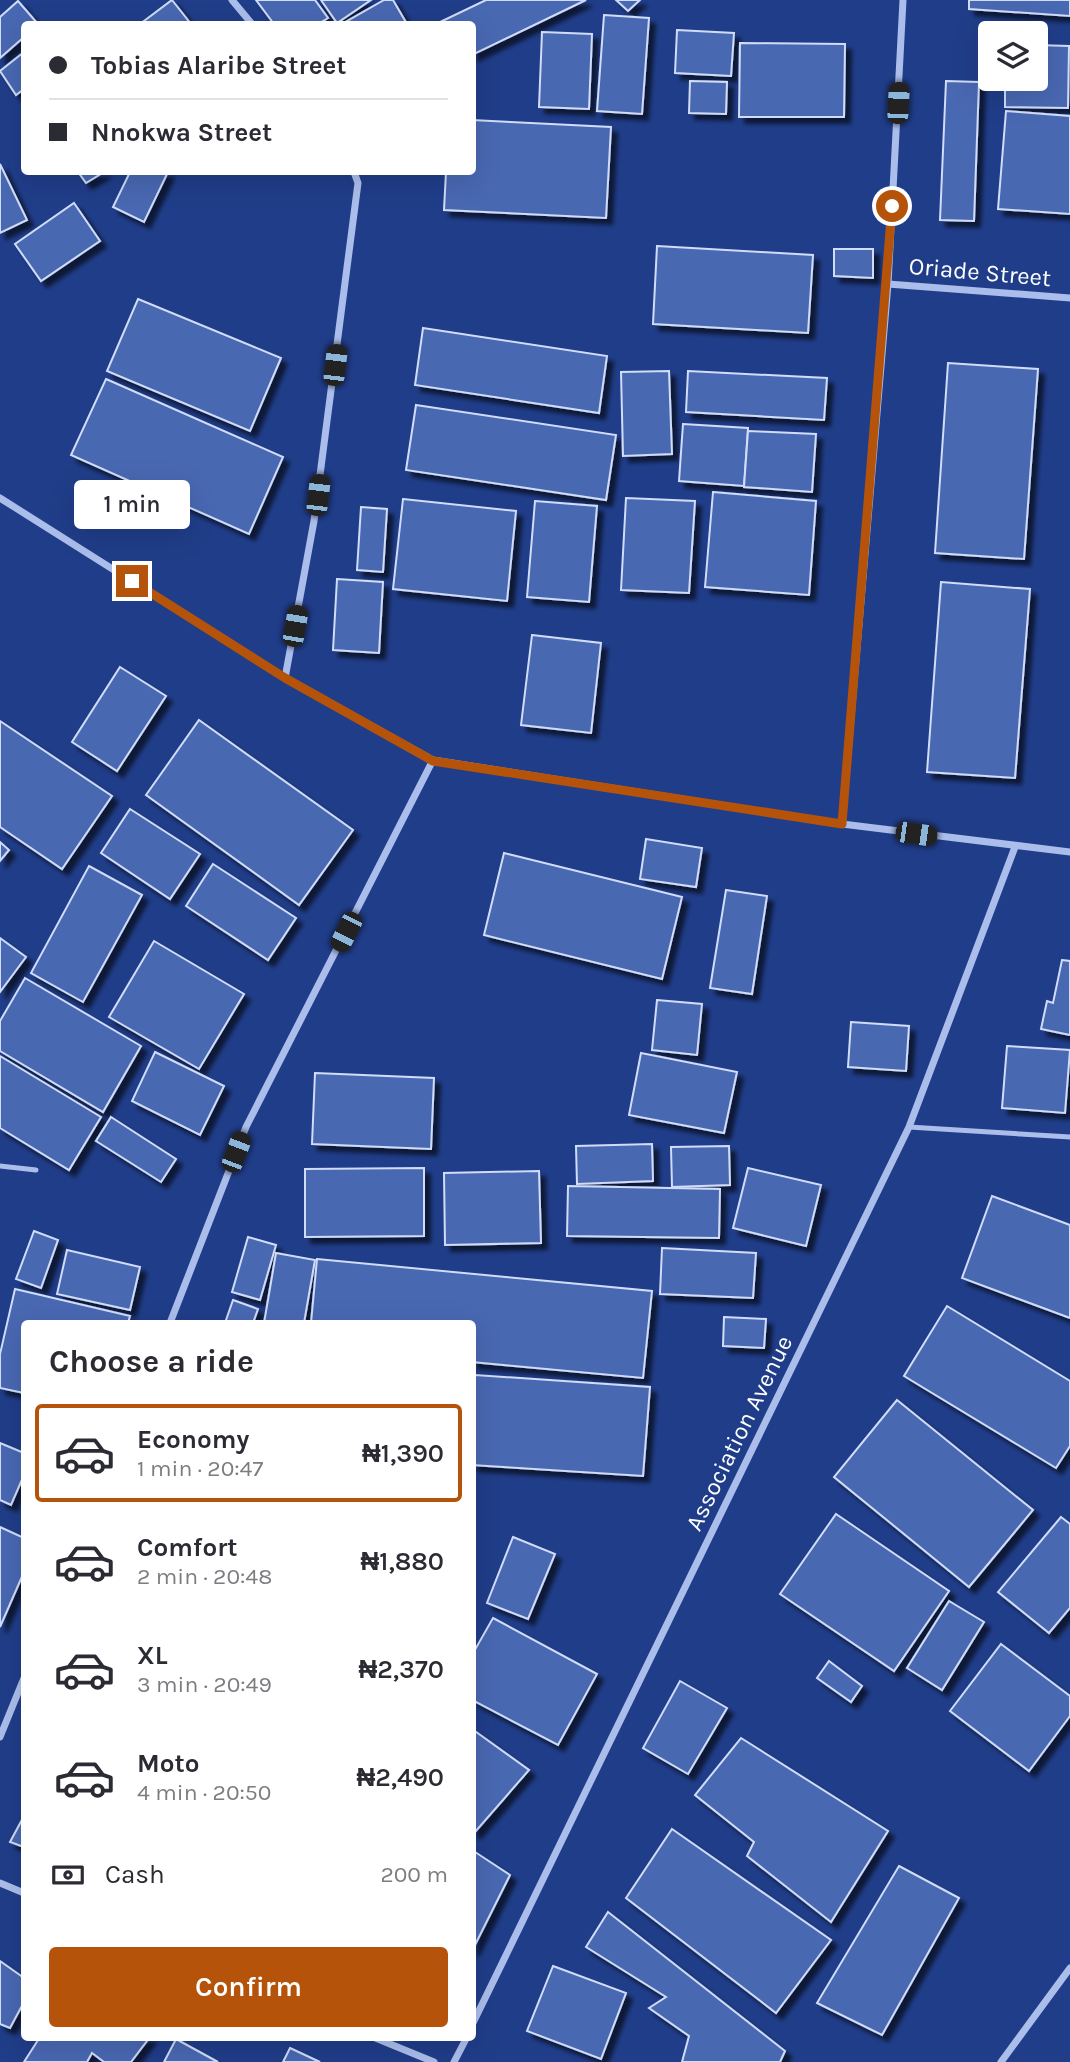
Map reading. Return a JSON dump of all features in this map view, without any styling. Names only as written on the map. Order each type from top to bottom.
[{"type":"street","points":[[232,0],[250,21]]},
{"type":"street","points":[[842,824],[888,284],[903,0]]},
{"type":"street","points":[[285,678],[314,521],[358,183],[355,175]]},
{"type":"street","name":"Oriade Street","points":[[888,284],[1070,298]]},
{"type":"street","points":[[0,498],[285,678],[433,761],[842,824],[1070,852]]},
{"type":"street","points":[[171,1320],[246,1127],[433,761]]},
{"type":"street","name":"Association Avenue","points":[[476,2017],[909,1127],[1015,847]]},
{"type":"street","points":[[0,1737],[21,1685]]},
{"type":"street","points":[[0,1883],[21,1893]]},
{"type":"street","points":[[1001,2062],[1070,1968]]},
{"type":"street","points":[[383,2041],[434,2062]]},
{"type":"street","points":[[454,2062],[465,2041]]},
{"type":"lane","points":[[909,1127],[1070,1137]]},
{"type":"lane","points":[[0,1166],[36,1170]]},
{"type":"building","points":[[172,0],[189,21],[144,21]]},
{"type":"building","points":[[256,0],[315,0],[328,18],[323,21],[272,21]]},
{"type":"building","points":[[321,0],[371,0],[340,21],[336,21]]},
{"type":"building","points":[[384,0],[393,0],[405,21],[347,21]]},
{"type":"building","points":[[486,0],[586,0],[476,53],[476,21],[442,21]]},
{"type":"building","points":[[616,0],[640,0],[628,11]]},
{"type":"building","points":[[969,0],[1070,0],[1070,16],[969,9]]},
{"type":"building","points":[[18,1],[35,21],[21,21],[21,40],[0,58],[0,17]]},
{"type":"building","points":[[604,15],[649,18],[642,114],[597,111]]},
{"type":"building","points":[[677,30],[734,33],[731,76],[675,73]]},
{"type":"building","points":[[542,32],[592,34],[589,109],[539,107]]},
{"type":"building","points":[[740,43],[845,44],[844,117],[739,117]]},
{"type":"building","points":[[1048,45],[1069,46],[1068,108],[1005,107],[1005,91],[1048,91]]},
{"type":"building","points":[[21,54],[21,91],[16,95],[0,71]]},
{"type":"building","points":[[690,81],[727,82],[726,114],[689,113]]},
{"type":"building","points":[[946,81],[978,82],[974,221],[940,220]]},
{"type":"building","points":[[1006,111],[1070,116],[1070,214],[998,209]]},
{"type":"building","points":[[476,120],[611,127],[606,218],[444,210],[446,175],[476,175]]},
{"type":"building","points":[[0,164],[27,220],[0,233]]},
{"type":"building","points":[[80,175],[99,175],[86,183]]},
{"type":"building","points":[[129,175],[167,175],[144,222],[113,207]]},
{"type":"building","points":[[74,203],[100,241],[41,281],[15,244]]},
{"type":"building","points":[[657,246],[813,255],[808,333],[653,324]]},
{"type":"building","points":[[834,249],[873,249],[873,278],[834,276]]},
{"type":"building","points":[[138,299],[281,358],[250,431],[107,371]]},
{"type":"building","points":[[423,328],[607,356],[599,413],[415,385]]},
{"type":"building","points":[[948,363],[1038,369],[1024,559],[935,553]]},
{"type":"building","points":[[669,371],[672,454],[623,456],[621,372]]},
{"type":"building","points":[[688,371],[827,378],[824,420],[686,412]]},
{"type":"building","points":[[106,379],[283,457],[249,534],[71,455]]},
{"type":"building","points":[[416,405],[616,435],[606,500],[406,470]]},
{"type":"building","points":[[683,424],[748,428],[744,486],[679,481]]},
{"type":"building","points":[[748,431],[816,434],[812,492],[744,487]]},
{"type":"building","points":[[713,492],[816,501],[809,595],[705,587]]},
{"type":"building","points":[[626,498],[695,501],[689,593],[621,590]]},
{"type":"building","points":[[403,499],[516,511],[507,601],[393,589]]},
{"type":"building","points":[[535,501],[597,506],[589,602],[527,597]]},
{"type":"building","points":[[361,507],[387,509],[383,572],[357,570]]},
{"type":"building","points":[[337,579],[383,582],[379,653],[333,650]]},
{"type":"building","points":[[941,582],[1030,589],[1015,778],[927,772]]},
{"type":"building","points":[[532,635],[601,643],[591,733],[521,725]]},
{"type":"building","points":[[120,667],[166,696],[117,771],[72,742]]},
{"type":"building","points":[[199,720],[353,830],[299,905],[146,795]]},
{"type":"building","points":[[0,721],[112,796],[62,869],[0,827]]},
{"type":"building","points":[[130,809],[200,854],[170,899],[101,853]]},
{"type":"building","points":[[646,839],[702,848],[696,887],[640,879]]},
{"type":"building","points":[[0,842],[9,850],[0,861]]},
{"type":"building","points":[[504,853],[682,897],[662,979],[484,935]]},
{"type":"building","points":[[213,864],[296,918],[268,960],[186,906]]},
{"type":"building","points":[[89,866],[142,895],[83,1002],[31,973]]},
{"type":"building","points":[[726,890],[767,896],[752,994],[710,988]]},
{"type":"building","points":[[0,938],[26,957],[0,992]]},
{"type":"building","points":[[154,941],[244,994],[199,1069],[109,1017]]},
{"type":"building","points":[[1062,960],[1070,961],[1070,1035],[1041,1029],[1047,1001],[1053,1003]]},
{"type":"building","points":[[25,978],[141,1046],[103,1112],[0,1051],[0,1021]]},
{"type":"building","points":[[657,1000],[702,1004],[697,1055],[652,1050]]},
{"type":"building","points":[[851,1022],[909,1026],[906,1071],[848,1067]]},
{"type":"building","points":[[1007,1046],[1070,1050],[1065,1113],[1002,1108]]},
{"type":"building","points":[[155,1052],[224,1086],[200,1135],[132,1101]]},
{"type":"building","points":[[641,1053],[737,1072],[724,1133],[629,1115]]},
{"type":"building","points":[[0,1056],[101,1117],[69,1170],[0,1128]]},
{"type":"building","points":[[315,1073],[434,1078],[431,1149],[312,1144]]},
{"type":"building","points":[[111,1117],[176,1159],[161,1182],[96,1141]]},
{"type":"building","points":[[652,1144],[653,1181],[577,1184],[576,1146]]},
{"type":"building","points":[[729,1146],[730,1185],[672,1187],[671,1147]]},
{"type":"building","points":[[424,1168],[424,1236],[305,1237],[305,1169]]},
{"type":"building","points":[[748,1168],[821,1185],[806,1246],[733,1228]]},
{"type":"building","points":[[539,1171],[541,1243],[445,1245],[444,1173]]},
{"type":"building","points":[[568,1186],[720,1189],[719,1238],[567,1236]]},
{"type":"building","points":[[992,1196],[1070,1225],[1070,1318],[962,1278]]},
{"type":"building","points":[[34,1231],[58,1240],[41,1288],[16,1279]]},
{"type":"building","points":[[248,1237],[276,1245],[260,1300],[232,1292]]},
{"type":"building","points":[[662,1248],[756,1253],[753,1298],[660,1294]]},
{"type":"building","points":[[67,1250],[140,1267],[130,1310],[57,1294]]},
{"type":"building","points":[[276,1253],[315,1260],[305,1320],[265,1320]]},
{"type":"building","points":[[317,1259],[652,1291],[643,1378],[476,1362],[476,1320],[311,1320]]},
{"type":"building","points":[[15,1289],[130,1316],[129,1320],[21,1320],[21,1392],[0,1388],[0,1354]]},
{"type":"building","points":[[233,1300],[258,1309],[254,1320],[226,1320]]},
{"type":"building","points":[[947,1306],[1070,1381],[1070,1446],[1056,1468],[904,1376]]},
{"type":"building","points":[[724,1317],[766,1319],[764,1348],[723,1346]]},
{"type":"building","points":[[476,1375],[650,1387],[643,1476],[476,1465]]},
{"type":"building","points":[[897,1400],[1033,1510],[969,1587],[834,1477]]},
{"type":"building","points":[[0,1443],[21,1452],[21,1482],[11,1505],[0,1500]]},
{"type":"building","points":[[836,1514],[949,1591],[894,1671],[780,1594]]},
{"type":"building","points":[[1061,1517],[1070,1524],[1070,1608],[1049,1633],[998,1592]]},
{"type":"building","points":[[0,1527],[21,1537],[21,1579],[0,1627]]},
{"type":"building","points":[[513,1537],[555,1554],[528,1619],[487,1603]]},
{"type":"building","points":[[949,1601],[984,1622],[942,1690],[907,1668]]},
{"type":"building","points":[[493,1618],[597,1674],[558,1745],[476,1702],[476,1648]]},
{"type":"building","points":[[1001,1644],[1070,1696],[1070,1716],[1029,1771],[950,1711]]},
{"type":"building","points":[[829,1661],[862,1686],[851,1702],[817,1678]]},
{"type":"building","points":[[680,1681],[727,1708],[688,1774],[643,1748]]},
{"type":"building","points":[[476,1732],[529,1770],[476,1831]]},
{"type":"building","points":[[741,1738],[888,1831],[831,1922],[747,1856],[754,1842],[695,1795]]},
{"type":"building","points":[[21,1822],[21,1846],[10,1842]]},
{"type":"building","points":[[672,1829],[831,1940],[776,2013],[626,1898]]},
{"type":"building","points":[[476,1853],[510,1875],[476,1943]]},
{"type":"building","points":[[899,1866],[959,1898],[882,2035],[817,2003]]},
{"type":"building","points":[[608,1912],[785,2051],[780,2062],[682,2062],[689,2036],[649,2008],[666,1997],[586,1947]]},
{"type":"building","points":[[0,1961],[21,1976],[21,2008],[10,2028],[0,2024]]},
{"type":"building","points":[[553,1966],[626,1993],[601,2059],[527,2031]]},
{"type":"building","points":[[37,2041],[147,2041],[131,2062],[104,2062],[92,2053],[87,2062],[24,2062]]},
{"type":"building","points":[[175,2041],[180,2041],[218,2062],[164,2062]]},
{"type":"building","points":[[290,2048],[320,2062],[283,2062]]},
{"type":"route","points":[[132,581],[285,678],[433,761],[842,824],[888,284],[892,206]]}]
